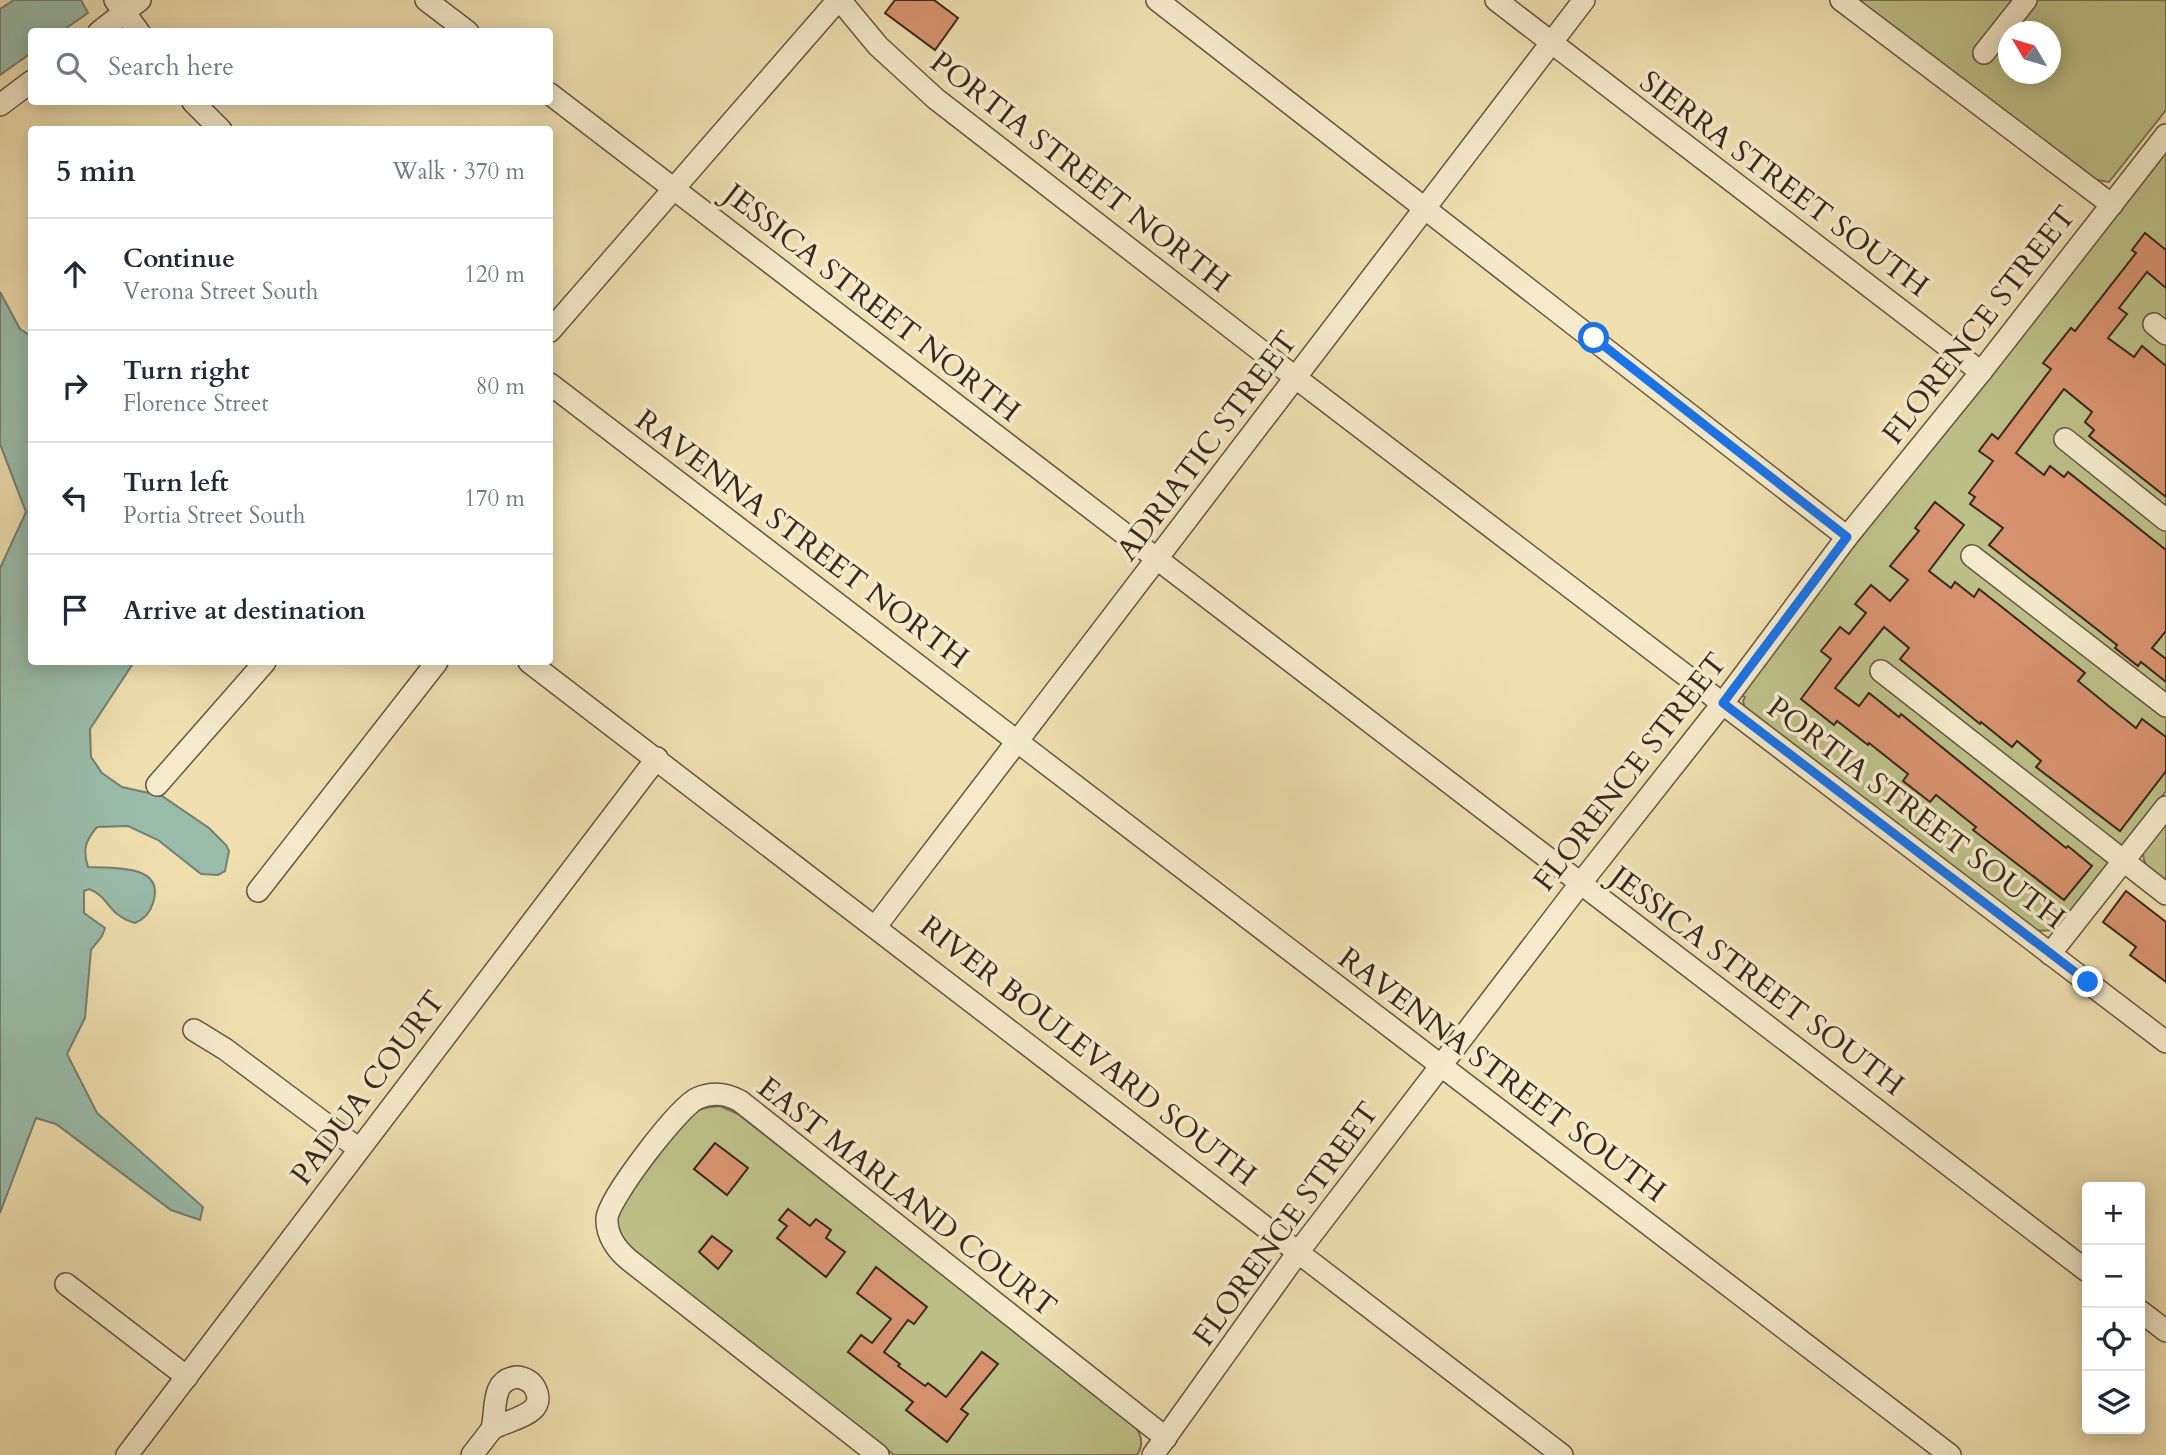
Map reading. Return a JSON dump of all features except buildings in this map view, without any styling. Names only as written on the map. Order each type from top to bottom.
[{"type":"street","points":[[426,0],[463,28]]},
{"type":"street","points":[[553,328],[839,0]]},
{"type":"street","name":"PORTIA STREET NORTH","points":[[839,0],[878,46],[936,99],[1296,378]]},
{"type":"street","points":[[1157,0],[1847,537]]},
{"type":"street","name":"SIERRA STREET SOUTH","points":[[1496,0],[1981,372]]},
{"type":"street","name":"ADRIATIC STREET","points":[[876,926],[1584,0]]},
{"type":"street","points":[[1841,0],[2112,205]]},
{"type":"street","points":[[1984,53],[2026,0]]},
{"type":"street","points":[[103,28],[127,4],[137,28]]},
{"type":"street","points":[[0,105],[28,85]]},
{"type":"street","name":"JESSICA STREET NORTH","points":[[553,96],[1157,559]]},
{"type":"street","points":[[196,105],[217,126]]},
{"type":"street","name":"FLORENCE STREET","points":[[1153,1455],[1299,1251],[1580,884],[1723,703],[1847,537],[1981,372],[2166,135]]},
{"type":"street","name":"PORTIA STREET SOUTH","points":[[1296,378],[2166,1042]]},
{"type":"street","name":"RAVENNA STREET NORTH","points":[[553,386],[1019,742]]},
{"type":"street","points":[[2065,439],[2166,520]]},
{"type":"street","points":[[1972,556],[2166,706]]},
{"type":"street","name":"JESSICA STREET SOUTH","points":[[1157,559],[2082,1267]]},
{"type":"street","points":[[157,785],[262,665]]},
{"type":"street","points":[[258,891],[435,665]]},
{"type":"street","name":"RIVER BOULEVARD SOUTH","points":[[533,665],[1562,1455]]},
{"type":"street","points":[[1881,671],[2166,894]]},
{"type":"street","name":"RAVENNA STREET SOUTH","points":[[1019,742],[1950,1455]]},
{"type":"street","name":"PADUA COURT","points":[[127,1455],[657,758]]},
{"type":"street","points":[[2050,954],[2166,807]]},
{"type":"street","points":[[194,1030],[225,1049],[359,1149]]},
{"type":"street","name":"EAST MARLAND COURT","points":[[878,1455],[629,1260],[614,1243],[608,1225],[609,1207],[618,1190],[689,1103],[699,1098],[722,1095],[740,1101],[1166,1438]]},
{"type":"street","points":[[66,1284],[187,1377]]},
{"type":"street","points":[[2145,1315],[2166,1331]]},
{"type":"street","points":[[472,1455],[492,1429]]},
{"type":"green space","points":[[1857,0],[2166,0],[2166,110],[2109,182],[2092,179]]},
{"type":"green space","points":[[2166,149],[2166,791],[2057,930],[2034,931],[1745,709],[1745,697],[1742,695],[1748,681]]},
{"type":"green space","points":[[2166,820],[2166,885],[2147,866],[2143,850]]},
{"type":"green space","points":[[720,1106],[738,1114],[1131,1422],[1141,1438],[1137,1455],[894,1455],[632,1249],[621,1234],[617,1221],[620,1207],[628,1194],[666,1143],[691,1116],[701,1109]]},
{"type":"shaded area","points":[[14,0],[81,0],[88,13],[66,28],[28,28],[28,55],[0,75],[0,9]]},
{"type":"shaded area","points":[[0,292],[20,329],[28,334],[28,665],[132,665],[90,729],[91,757],[102,773],[122,787],[162,796],[209,828],[229,851],[225,871],[218,875],[201,874],[158,840],[128,826],[97,827],[93,832],[85,850],[88,867],[135,871],[152,881],[155,890],[149,913],[135,923],[119,915],[96,892],[89,889],[84,891],[84,913],[105,928],[91,950],[85,1018],[67,1054],[97,1113],[203,1207],[200,1220],[171,1210],[56,1124],[36,1118],[0,1213],[0,568],[26,512],[0,444]]},
{"type":"route","points":[[1594,338],[1847,537],[1723,703],[2088,982]]}]
